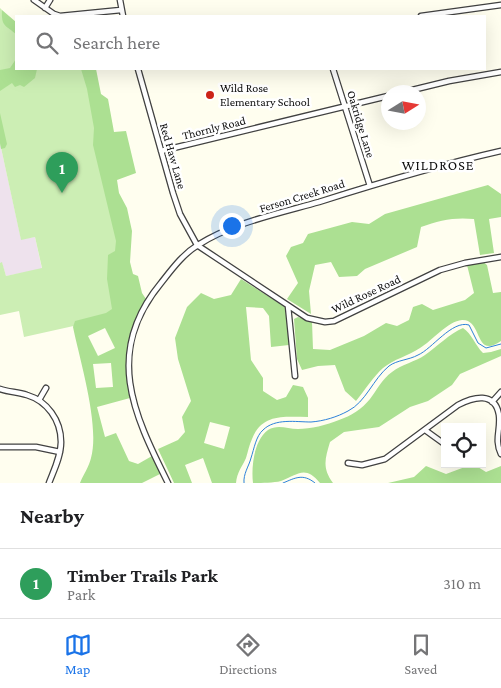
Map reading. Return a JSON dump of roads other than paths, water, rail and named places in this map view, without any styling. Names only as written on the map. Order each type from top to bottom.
[{"type":"street","points":[[34,0],[58,15]]},
{"type":"street","points":[[45,8],[50,0]]},
{"type":"street","points":[[120,0],[123,15]]},
{"type":"street","points":[[428,15],[501,5]]},
{"type":"street","points":[[70,15],[121,10]]},
{"type":"street","name":"Red Haw Lane","points":[[138,70],[160,151],[180,214],[197,245]]},
{"type":"street","name":"Oakridge Lane","points":[[333,70],[370,186]]},
{"type":"street","points":[[426,87],[501,72]]},
{"type":"street","name":"Thornly Road","points":[[160,151],[381,98]]},
{"type":"street","name":"Ferson Creek Road","points":[[168,483],[135,409],[130,383],[130,353],[136,325],[149,298],[173,268],[197,245],[238,226],[443,164],[501,151]]},
{"type":"street","name":"Wild Rose Road","points":[[197,245],[288,306],[307,318],[316,321],[334,321],[440,270],[465,263],[501,257]]},
{"type":"street","points":[[288,306],[295,376]]},
{"type":"street","points":[[39,400],[46,388]]},
{"type":"street","points":[[0,389],[27,395],[39,400],[51,411],[58,423],[61,434],[60,452],[49,483]]},
{"type":"street","points":[[492,402],[501,392]]},
{"type":"street","points":[[348,463],[362,465],[385,459],[458,405],[470,398],[481,397],[492,402],[499,413],[497,445],[501,454]]},
{"type":"street","points":[[425,430],[441,442]]},
{"type":"street","points":[[0,447],[36,447],[60,452]]},
{"type":"waterway","points":[[244,483],[245,473],[257,439],[268,426],[280,422],[321,421],[348,411],[360,402],[378,377],[389,366],[424,352],[442,336],[456,327],[469,325],[478,343],[486,348],[501,344]]},
{"type":"waterway","points":[[283,483],[303,477],[315,483]]},
{"type":"place","name":"Wild Rose Elementary School","points":[[210,95]]},
{"type":"place","name":"Timber Trails Park","points":[[62,193]]},
{"type":"district","name":"WILDROSE","points":[[438,165]]}]
